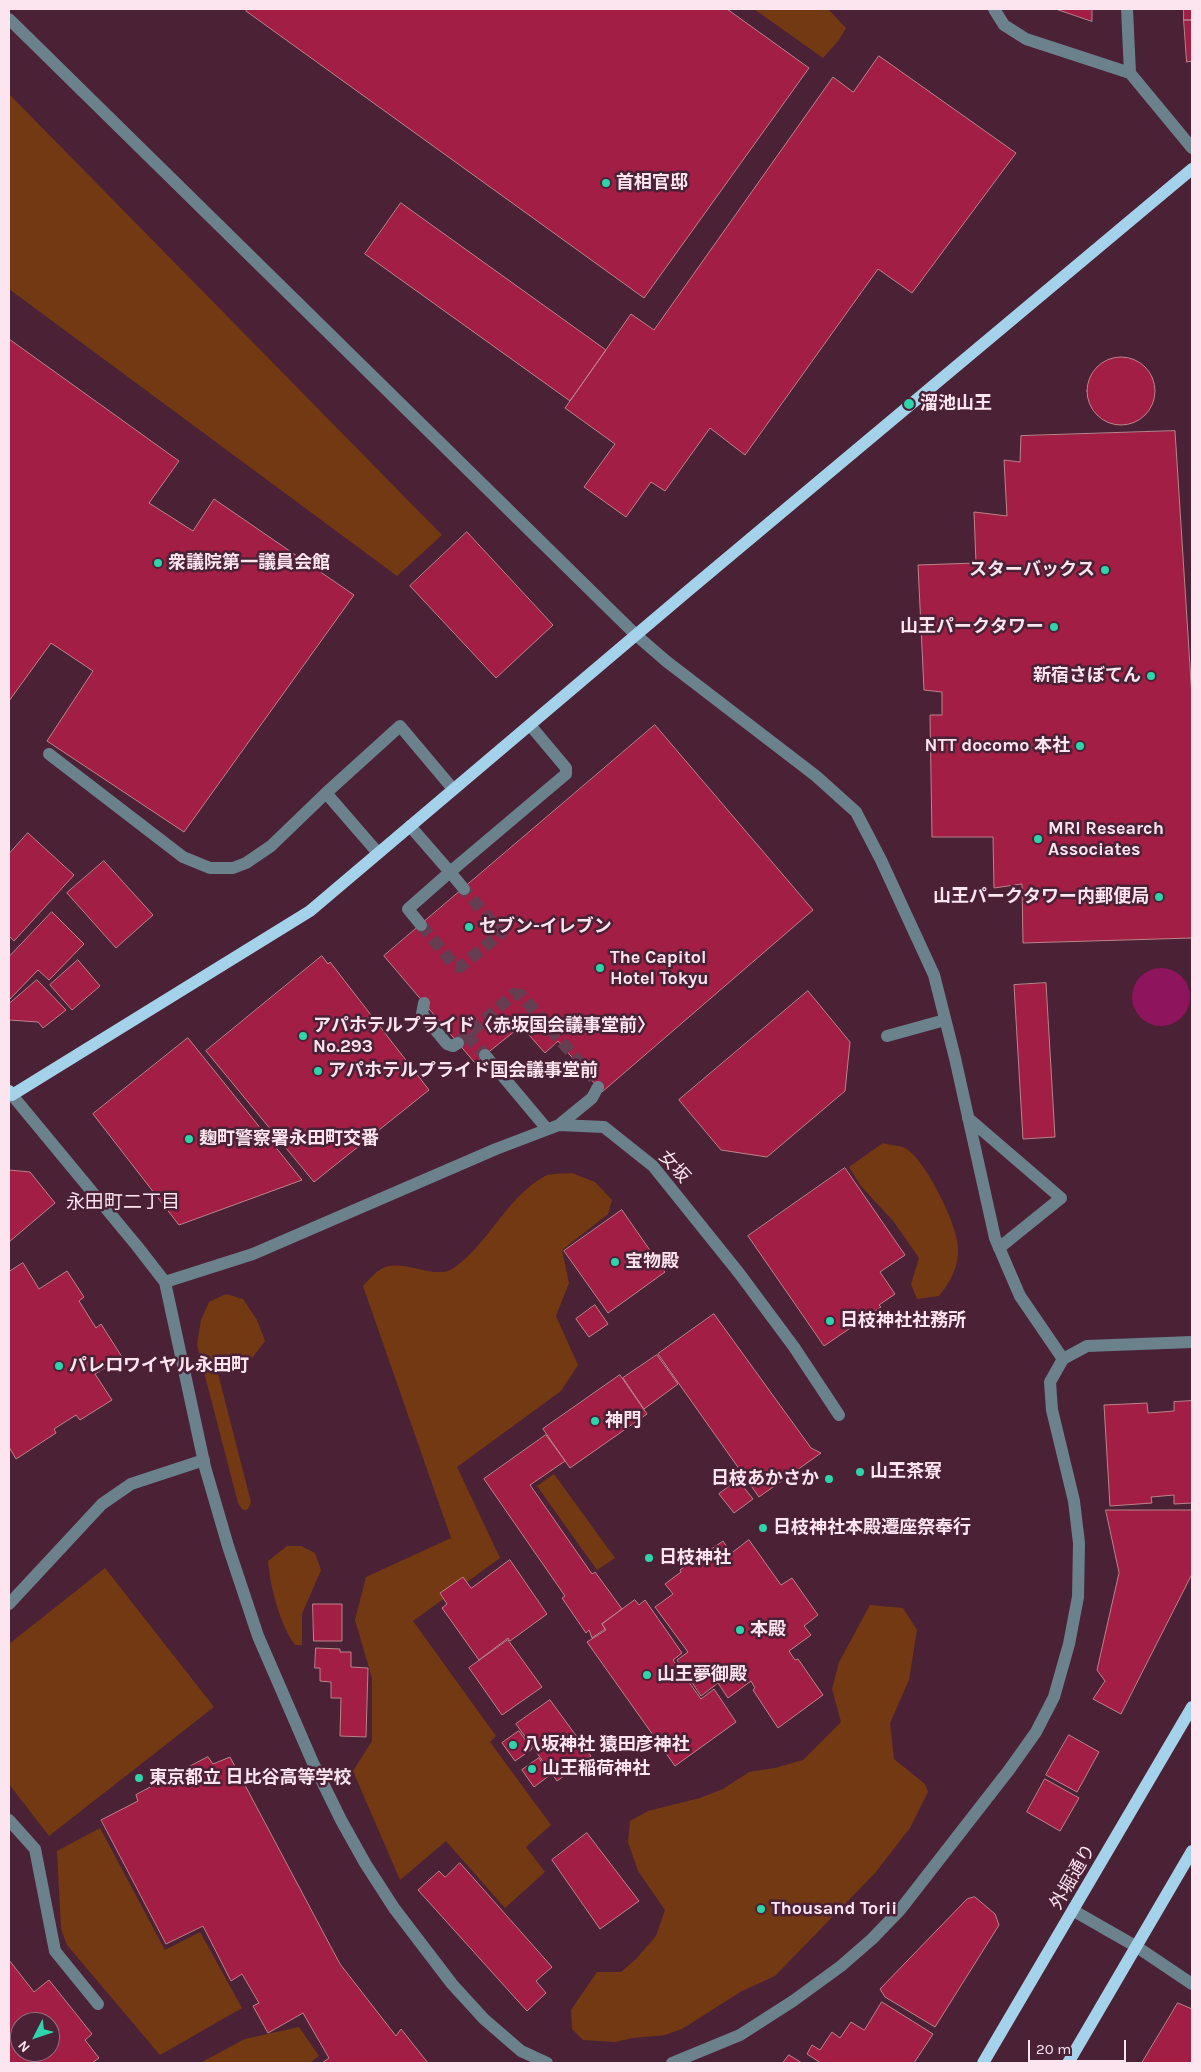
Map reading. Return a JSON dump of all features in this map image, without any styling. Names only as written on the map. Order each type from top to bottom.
[{"type":"main road","points":[[11,1093],[310,910],[1192,169]]},
{"type":"main road","name":"外堀通り","points":[[983,2063],[1074,1911],[1192,1707]]},
{"type":"main road","points":[[1068,2063],[1192,1851]]},
{"type":"street","points":[[994,9],[1004,25],[1026,39],[1130,73],[1192,148]]},
{"type":"street","points":[[1128,9],[1130,73]]},
{"type":"street","points":[[9,19],[636,635],[666,661],[816,776],[856,812],[882,860],[934,975],[995,1238],[1020,1296],[1063,1359]]},
{"type":"street","points":[[422,925],[408,909],[566,774],[566,768],[530,724]]},
{"type":"street","points":[[49,754],[183,857],[210,868],[233,868],[246,863],[271,846],[400,726],[453,789]]},
{"type":"street","points":[[326,793],[378,853]]},
{"type":"street","points":[[410,826],[464,889]]},
{"type":"street","points":[[424,1003],[422,1014],[447,1044],[453,1046],[458,1043]]},
{"type":"street","points":[[887,1036],[945,1020]]},
{"type":"street","points":[[485,1055],[553,1127]]},
{"type":"street","points":[[165,1282],[253,1254],[553,1127],[592,1098],[598,1087]]},
{"type":"street","points":[[11,1093],[138,1246],[165,1282],[204,1460],[228,1546],[258,1636],[312,1763],[365,1863],[394,1908],[452,1984],[484,2019],[514,2045],[547,2063]]},
{"type":"street","points":[[968,1118],[1061,1198],[999,1248]]},
{"type":"street","name":"女坂","points":[[553,1127],[604,1127],[653,1166],[739,1273],[794,1347],[839,1415]]},
{"type":"street","points":[[672,2063],[740,2035],[793,2001],[841,1966],[872,1939],[900,1910],[1036,1732],[1054,1696],[1078,1597],[1079,1543],[1074,1501],[1052,1410],[1050,1382],[1063,1359],[1088,1346],[1192,1342]]},
{"type":"street","points":[[9,1604],[102,1504],[131,1484],[204,1460]]},
{"type":"street","points":[[9,1820],[35,1849],[56,1952],[98,2004]]},
{"type":"street","points":[[1074,1911],[1137,1947],[1192,1984]]},
{"type":"shaded area","points":[[754,9],[828,9],[846,28],[839,40],[823,58]]},
{"type":"shaded area","points":[[9,94],[442,535],[397,576],[9,289]]},
{"type":"shaded area","points":[[1155,968],[1167,968],[1182,976],[1190,991],[1190,1003],[1182,1018],[1167,1026],[1155,1026],[1140,1018],[1132,1003],[1132,991],[1140,976]]},
{"type":"shaded area","points":[[883,1143],[905,1148],[922,1165],[931,1178],[953,1224],[957,1238],[957,1262],[950,1280],[939,1296],[917,1299],[911,1284],[919,1258],[894,1222],[861,1186],[849,1167]]},
{"type":"shaded area","points":[[572,1173],[595,1182],[612,1200],[608,1214],[562,1250],[569,1283],[556,1316],[578,1365],[561,1391],[457,1467],[500,1558],[413,1621],[496,1736],[490,1742],[551,1825],[526,1847],[545,1872],[505,1908],[446,1841],[400,1880],[353,1771],[372,1741],[372,1678],[355,1620],[366,1577],[451,1538],[363,1286],[378,1271],[391,1266],[438,1272],[454,1268],[478,1246],[509,1208],[532,1185],[548,1175]]},
{"type":"shaded area","points":[[226,1294],[243,1299],[257,1320],[265,1341],[253,1357],[233,1362],[217,1370],[251,1502],[248,1509],[245,1510],[238,1503],[197,1345],[201,1320],[209,1302]]},
{"type":"shaded area","points":[[554,1474],[615,1558],[597,1570],[537,1486]]},
{"type":"shaded area","points":[[287,1546],[301,1546],[315,1553],[321,1570],[302,1614],[302,1645],[295,1645],[280,1616],[269,1571],[268,1561]]},
{"type":"shaded area","points":[[105,1568],[214,1707],[49,1836],[9,1784],[9,1644]]},
{"type":"shaded area","points":[[870,1605],[903,1608],[917,1630],[909,1680],[890,1723],[894,1759],[925,1784],[928,1792],[910,1828],[875,1873],[775,1976],[742,1991],[682,2029],[665,2035],[615,2042],[583,2040],[572,2029],[571,2010],[597,1972],[621,1972],[636,1959],[656,1936],[665,1910],[638,1871],[628,1842],[630,1821],[648,1811],[700,1798],[723,1789],[749,1772],[775,1768],[803,1760],[841,1722],[832,1689],[839,1662]]},
{"type":"shaded area","points":[[100,1828],[165,1950],[200,1932],[242,2008],[160,2055],[67,1945],[61,1929],[57,1851]]},
{"type":"shaded area","points":[[299,2027],[319,2056],[310,2063],[200,2063],[245,2039]]},
{"type":"building","name":"首相官邸","points":[[248,9],[727,9],[809,68],[644,298],[246,11]]},
{"type":"building","points":[[1056,9],[1092,9],[1092,21]]},
{"type":"building","points":[[1184,9],[1192,9],[1192,20],[1184,20]]},
{"type":"building","points":[[1184,20],[1192,20],[1192,61],[1187,62]]},
{"type":"building","points":[[879,56],[1016,153],[912,293],[878,269],[745,455],[710,428],[665,491],[651,482],[626,517],[584,487],[615,444],[565,408],[631,314],[654,330],[833,77],[853,92]]},
{"type":"building","points":[[401,203],[606,350],[570,401],[365,254]]},
{"type":"building","name":"衆議院第一議員会館","points":[[9,339],[179,461],[149,503],[193,531],[214,499],[354,595],[184,832],[47,741],[93,671],[51,643],[9,701]]},
{"type":"building","points":[[1121,357],[1134,360],[1145,367],[1152,378],[1155,391],[1152,404],[1145,415],[1134,422],[1121,425],[1108,422],[1097,415],[1090,404],[1087,391],[1090,378],[1097,367],[1108,360]]},
{"type":"building","name":"山王パークタワー","points":[[1175,431],[1192,698],[1192,938],[1023,943],[1022,884],[994,888],[993,837],[932,837],[930,715],[942,715],[942,692],[924,690],[918,565],[976,563],[974,512],[1007,516],[1004,460],[1020,462],[1021,436]]},
{"type":"building","points":[[467,532],[553,625],[496,678],[410,586]]},
{"type":"building","points":[[655,725],[813,910],[602,1092],[558,1041],[545,1053],[521,1026],[475,1063],[384,956]]},
{"type":"building","points":[[28,833],[74,875],[14,941],[9,936],[9,854]]},
{"type":"building","points":[[104,861],[153,915],[116,948],[67,893]]},
{"type":"building","points":[[52,912],[84,944],[49,980],[38,970],[9,1000],[9,957]]},
{"type":"building","name":"アパホテルプライド国会議事堂前","points":[[322,956],[328,964],[330,962],[429,1090],[314,1182],[206,1051]]},
{"type":"building","points":[[78,960],[100,986],[72,1010],[50,985]]},
{"type":"building","points":[[37,980],[66,1010],[43,1028],[38,1022],[9,1020],[9,1004]]},
{"type":"building","points":[[1046,983],[1055,1137],[1023,1139],[1014,985]]},
{"type":"building","points":[[808,991],[850,1042],[845,1091],[767,1157],[721,1150],[679,1100]]},
{"type":"building","points":[[188,1038],[302,1180],[179,1225],[93,1114]]},
{"type":"building","points":[[845,1168],[905,1255],[880,1272],[895,1294],[879,1305],[881,1307],[824,1346],[748,1236]]},
{"type":"building","points":[[9,1170],[30,1172],[55,1203],[9,1242]]},
{"type":"building","name":"宝物殿","points":[[622,1210],[665,1272],[608,1313],[564,1251]]},
{"type":"building","name":"パレロワイヤル永田町","points":[[23,1263],[39,1289],[67,1271],[84,1297],[79,1301],[96,1328],[101,1324],[122,1357],[95,1374],[112,1400],[80,1420],[76,1415],[54,1429],[56,1433],[16,1459],[9,1447],[9,1272]]},
{"type":"building","points":[[595,1305],[608,1324],[589,1337],[576,1319]]},
{"type":"building","points":[[714,1314],[811,1448],[821,1453],[759,1497],[658,1354]]},
{"type":"building","points":[[657,1355],[678,1384],[644,1409],[623,1378]]},
{"type":"building","name":"神門","points":[[620,1375],[647,1414],[570,1468],[543,1429]]},
{"type":"building","points":[[1192,1401],[1192,1503],[1174,1504],[1174,1495],[1151,1497],[1152,1503],[1110,1506],[1104,1405],[1147,1403],[1148,1413],[1174,1411],[1174,1402]]},
{"type":"building","points":[[546,1435],[565,1461],[530,1485],[592,1574],[595,1572],[622,1609],[602,1624],[605,1629],[592,1638],[589,1630],[586,1633],[562,1598],[565,1596],[484,1479]]},
{"type":"building","points":[[738,1480],[753,1499],[734,1513],[719,1494]]},
{"type":"building","points":[[1106,1510],[1192,1510],[1192,1574],[1121,1714],[1093,1699],[1105,1681],[1097,1670],[1119,1573]]},
{"type":"building","name":"本殿","points":[[749,1540],[781,1585],[792,1578],[818,1615],[804,1626],[811,1635],[789,1651],[795,1660],[798,1659],[823,1695],[778,1728],[753,1690],[755,1688],[751,1681],[728,1698],[718,1683],[701,1696],[677,1660],[688,1652],[655,1607],[673,1594],[665,1584],[709,1548],[710,1550],[723,1541],[731,1553]]},
{"type":"building","points":[[510,1560],[547,1614],[510,1641],[508,1638],[479,1660],[442,1608],[447,1604],[440,1593],[463,1577],[471,1588]]},
{"type":"building","name":"山王夢御殿","points":[[635,1600],[639,1605],[645,1600],[682,1653],[673,1660],[701,1699],[714,1689],[736,1722],[675,1766],[587,1642],[606,1630],[602,1624]]},
{"type":"building","points":[[313,1604],[342,1604],[342,1641],[314,1641]]},
{"type":"building","points":[[508,1640],[542,1687],[502,1715],[469,1668]]},
{"type":"building","points":[[316,1648],[340,1649],[340,1652],[351,1652],[351,1667],[368,1668],[366,1737],[340,1736],[341,1698],[331,1698],[331,1682],[320,1681],[320,1668],[315,1668]]},
{"type":"building","points":[[550,1700],[591,1756],[557,1781],[516,1724]]},
{"type":"building","points":[[519,1731],[532,1749],[515,1761],[502,1743]]},
{"type":"building","points":[[1069,1735],[1099,1752],[1077,1792],[1046,1775]]},
{"type":"building","points":[[208,1757],[213,1764],[230,1757],[340,1964],[396,2036],[401,2029],[428,2063],[322,2063],[329,2058],[303,2013],[268,2033],[253,2006],[259,2003],[242,1974],[231,1981],[203,1926],[166,1944],[101,1820],[138,1801],[136,1795]]},
{"type":"building","points":[[539,1758],[550,1775],[534,1787],[522,1770]]},
{"type":"building","points":[[1045,1779],[1079,1798],[1060,1831],[1027,1812]]},
{"type":"building","points":[[587,1833],[639,1901],[600,1929],[552,1860]]},
{"type":"building","points":[[460,1863],[552,1967],[536,1981],[546,1993],[527,2011],[418,1890],[439,1871],[445,1877]]},
{"type":"building","points":[[975,1897],[995,1914],[999,1925],[935,2027],[885,1997],[880,1989],[967,1899]]},
{"type":"building","points":[[9,1960],[34,1992],[49,1980],[92,2034],[85,2040],[99,2058],[92,2063],[9,2063]]},
{"type":"building","points":[[882,2002],[933,2034],[914,2063],[821,2063],[807,2054],[812,2045],[820,2050],[832,2032],[840,2038],[851,2022],[864,2030]]},
{"type":"building","points":[[1178,2003],[1192,2009],[1192,2063],[1142,2063]]},
{"type":"building","points":[[789,2055],[802,2063],[783,2063]]},
{"type":"tunnel","points":[[421,925],[455,966],[460,967],[501,933],[464,889]]},
{"type":"tunnel","points":[[458,1043],[514,994],[521,995],[596,1081],[598,1087]]},
{"type":"tunnel","points":[[467,1035],[485,1055]]},
{"type":"place","name":"首相官邸","points":[[606,183]]},
{"type":"place","name":"溜池山王","points":[[909,404]]},
{"type":"place","name":"衆議院第一議員会館","points":[[158,563]]},
{"type":"place","name":"スターバックス","points":[[1105,570]]},
{"type":"place","name":"山王パークタワー","points":[[1054,627]]},
{"type":"place","name":"新宿さぼてん","points":[[1151,676]]},
{"type":"place","name":"NTT docomo 本社","points":[[1080,746]]},
{"type":"place","name":"MRI Research Associates","points":[[1038,839]]},
{"type":"place","name":"山王パークタワー内郵便局","points":[[1159,897]]},
{"type":"place","name":"セブン-イレブン","points":[[469,927]]},
{"type":"place","name":"The Capitol Hotel Tokyu","points":[[600,968]]},
{"type":"place","name":"アパホテルプライド〈赤坂国会議事堂前〉 No.293","points":[[303,1036]]},
{"type":"place","name":"アパホテルプライド国会議事堂前","points":[[318,1071]]},
{"type":"place","name":"麹町警察署永田町交番","points":[[189,1139]]},
{"type":"place","name":"宝物殿","points":[[615,1262]]},
{"type":"place","name":"日枝神社社務所","points":[[830,1321]]},
{"type":"place","name":"パレロワイヤル永田町","points":[[59,1366]]},
{"type":"place","name":"神門","points":[[595,1421]]},
{"type":"place","name":"山王茶寮","points":[[860,1472]]},
{"type":"place","name":"日枝あかさか","points":[[829,1479]]},
{"type":"place","name":"日枝神社本殿遷座祭奉行","points":[[763,1528]]},
{"type":"place","name":"日枝神社","points":[[649,1558]]},
{"type":"place","name":"本殿","points":[[740,1630]]},
{"type":"place","name":"山王夢御殿","points":[[647,1675]]},
{"type":"place","name":"八坂神社 猿田彦神社","points":[[513,1745]]},
{"type":"place","name":"山王稲荷神社","points":[[532,1769]]},
{"type":"place","name":"東京都立 日比谷高等学校","points":[[139,1778]]},
{"type":"place","name":"Thousand Torii","points":[[761,1909]]},
{"type":"district","name":"永田町二丁目","points":[[123,1203]]}]
